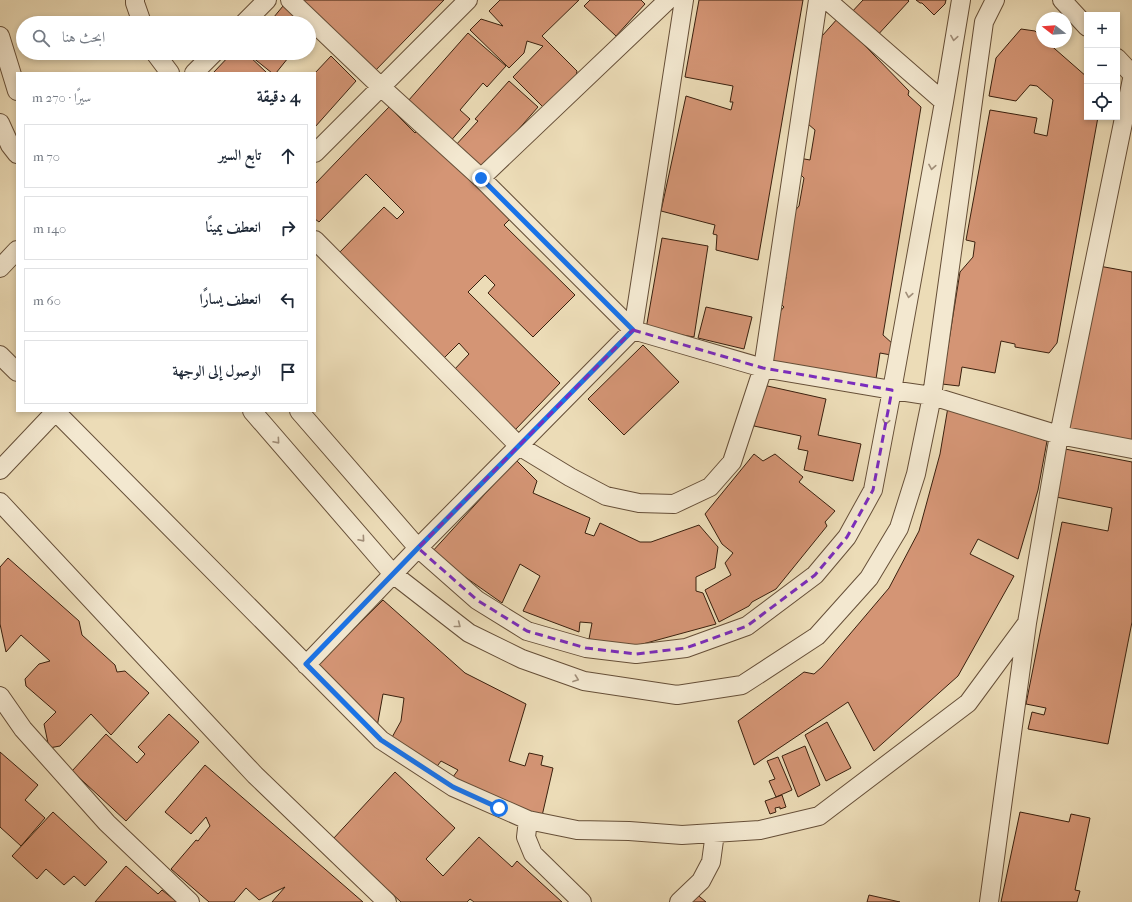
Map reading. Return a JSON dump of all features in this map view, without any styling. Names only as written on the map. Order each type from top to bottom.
[{"type":"street","points":[[135,0],[140,16]]},
{"type":"street","points":[[251,16],[267,0]]},
{"type":"street","points":[[290,0],[307,16]]},
{"type":"street","points":[[316,152],[468,0]]},
{"type":"street","points":[[481,178],[668,0]]},
{"type":"street","points":[[306,664],[633,330],[684,0]]},
{"type":"street","points":[[316,241],[519,446],[570,477],[606,496],[639,503],[674,504],[710,487],[732,462],[763,368],[818,0]]},
{"type":"street","points":[[827,0],[944,102]]},
{"type":"street","points":[[300,412],[418,548],[477,600],[527,631],[586,648],[636,654],[686,648],[747,626],[815,575],[848,537],[873,490],[944,102],[960,0]]},
{"type":"street","points":[[253,412],[393,574],[469,633],[522,659],[584,682],[676,694],[742,685],[817,636],[869,578],[899,528],[916,474],[932,396],[984,22],[995,0]]},
{"type":"street","points":[[1062,0],[1084,24]]},
{"type":"street","points":[[316,25],[381,87],[481,178],[633,330],[763,368],[932,396],[1058,435],[1132,449]]},
{"type":"street","points":[[0,36],[16,88]]},
{"type":"street","points":[[160,60],[169,72]]},
{"type":"street","points":[[195,72],[207,60]]},
{"type":"street","points":[[1120,61],[1132,74]]},
{"type":"street","points":[[989,902],[1027,623],[1058,435],[1132,79]]},
{"type":"street","points":[[0,123],[10,145],[16,153]]},
{"type":"street","points":[[0,268],[16,251]]},
{"type":"street","points":[[0,355],[16,371]]},
{"type":"street","points":[[0,470],[55,412]]},
{"type":"street","points":[[57,412],[381,740],[453,787],[528,820],[577,830],[629,831],[682,835],[760,830],[819,816],[968,703],[1027,623]]},
{"type":"street","points":[[0,502],[254,776],[387,902]]},
{"type":"street","points":[[0,696],[23,728],[107,823],[190,902]]},
{"type":"street","points":[[528,820],[526,837],[533,854],[582,902]]},
{"type":"street","points":[[679,902],[701,881],[711,862],[715,833]]},
{"type":"highlighted area","points":[[633,330],[763,368],[892,390],[873,490],[847,537],[815,575],[747,626],[686,648],[636,654],[586,648],[527,631],[477,600],[418,548]]},
{"type":"building","points":[[297,0],[444,0],[373,73],[316,18],[316,16],[314,16]]},
{"type":"building","points":[[500,0],[579,0],[542,36],[577,71],[576,76],[544,108],[513,77],[543,46],[527,41],[524,53],[509,68],[470,30],[481,19],[503,26],[489,11]]},
{"type":"building","points":[[590,0],[641,0],[645,4],[616,36],[584,6]]},
{"type":"building","points":[[699,0],[803,0],[758,260],[716,250],[717,235],[713,234],[715,225],[661,211],[686,96],[731,110],[733,102],[730,102],[733,86],[685,77]]},
{"type":"building","points":[[863,0],[909,1],[875,38],[850,14]]},
{"type":"building","points":[[916,0],[946,0],[945,4],[934,15],[922,3]]},
{"type":"building","points":[[283,6],[296,16],[275,16]]},
{"type":"building","points":[[838,18],[909,91],[908,95],[921,107],[883,335],[893,344],[891,355],[880,353],[876,379],[770,361],[777,315],[784,307],[778,301],[783,296],[786,277],[780,271],[788,219],[799,206],[804,178],[797,171],[799,158],[810,160],[815,130],[808,124],[822,36]]},
{"type":"building","points":[[1021,29],[1035,31],[1036,48],[1054,48],[1084,74],[1084,120],[1097,120],[1057,343],[1049,353],[1015,347],[1015,344],[1001,341],[995,373],[962,367],[959,386],[942,384],[960,272],[973,257],[975,242],[966,240],[990,110],[1037,118],[1034,133],[1047,136],[1053,100],[1037,86],[1030,85],[1016,101],[989,96],[996,58]]},
{"type":"building","points":[[468,33],[506,66],[487,87],[483,83],[460,110],[470,119],[448,144],[408,101]]},
{"type":"building","points":[[331,56],[356,81],[316,126],[316,72]]},
{"type":"building","points":[[225,60],[253,60],[266,72],[214,72]]},
{"type":"building","points":[[256,60],[286,60],[277,72],[271,72]]},
{"type":"building","points":[[509,81],[538,107],[482,171],[454,147],[478,121],[475,119]]},
{"type":"building","points":[[389,107],[415,133],[418,130],[510,219],[504,225],[575,295],[533,337],[488,293],[495,285],[485,275],[468,292],[560,383],[514,431],[453,371],[469,354],[459,343],[443,359],[337,255],[384,207],[397,219],[404,212],[366,174],[319,222],[316,220],[316,183]]},
{"type":"building","points":[[662,238],[708,246],[694,337],[646,329]]},
{"type":"building","points":[[1099,266],[1132,272],[1132,441],[1068,430]]},
{"type":"building","points":[[706,307],[752,317],[744,349],[698,338]]},
{"type":"building","points":[[643,345],[679,382],[624,435],[588,399]]},
{"type":"building","points":[[763,385],[826,399],[818,435],[861,444],[853,481],[804,470],[808,451],[798,449],[801,436],[754,426]]},
{"type":"building","points":[[948,407],[1047,441],[1038,490],[1018,559],[978,539],[970,554],[1014,576],[958,676],[874,751],[848,702],[754,765],[738,721],[804,672],[814,674],[822,667],[889,588],[919,531],[940,454]]},
{"type":"building","points":[[1060,448],[1132,462],[1132,622],[1108,744],[1028,729],[1032,712],[1044,715],[1046,708],[1026,704],[1062,522],[1108,531],[1112,508],[1051,496]]},
{"type":"building","points":[[754,454],[763,461],[775,454],[803,477],[799,482],[835,511],[825,522],[827,526],[776,589],[719,622],[705,590],[731,575],[725,563],[733,553],[722,544],[705,514]]},
{"type":"building","points":[[516,460],[537,481],[533,493],[590,518],[585,533],[594,536],[600,523],[640,542],[651,542],[699,525],[718,547],[715,568],[696,577],[696,591],[703,593],[716,624],[628,648],[589,639],[592,623],[580,622],[579,632],[523,611],[540,576],[520,564],[502,603],[431,553]]},
{"type":"building","points":[[8,558],[79,621],[82,635],[115,665],[117,672],[125,671],[149,693],[111,735],[91,714],[60,746],[49,748],[44,724],[56,712],[26,686],[25,679],[39,664],[50,661],[21,635],[6,652],[0,624],[0,567]]},
{"type":"building","points":[[383,600],[465,673],[526,704],[509,761],[525,766],[529,753],[543,756],[541,765],[553,768],[542,816],[450,781],[458,770],[441,761],[435,769],[390,741],[401,721],[404,698],[383,694],[377,727],[315,667]]},
{"type":"building","points":[[169,714],[199,742],[126,821],[72,771],[106,734],[137,763],[145,754],[138,747]]},
{"type":"building","points":[[827,722],[851,768],[826,781],[805,735]]},
{"type":"building","points":[[805,746],[820,785],[798,797],[782,756]]},
{"type":"building","points":[[0,752],[38,785],[25,800],[45,818],[21,846],[0,827]]},
{"type":"building","points":[[778,757],[792,790],[776,797],[769,781],[775,779],[767,761]]},
{"type":"building","points":[[205,765],[363,902],[272,902],[285,887],[259,900],[246,888],[234,902],[209,902],[171,869],[210,826],[206,817],[191,834],[165,812]]},
{"type":"building","points":[[395,772],[455,828],[426,859],[443,876],[479,837],[512,867],[517,861],[562,902],[474,902],[470,899],[467,902],[401,902],[333,839]]},
{"type":"building","points":[[782,795],[786,807],[780,809],[780,807],[775,808],[776,812],[770,814],[765,801]]},
{"type":"building","points":[[53,812],[107,862],[85,886],[74,876],[64,885],[46,869],[37,879],[12,856]]},
{"type":"building","points":[[1020,812],[1069,822],[1071,814],[1090,818],[1075,890],[1080,891],[1077,902],[1001,902]]},
{"type":"building","points":[[126,866],[158,894],[162,890],[177,902],[95,902]]},
{"type":"building","points":[[694,892],[706,902],[685,902]]},
{"type":"building","points":[[869,895],[900,902],[867,902]]},
{"type":"route","points":[[481,178],[633,330],[306,664],[381,740],[453,787],[499,808]]}]
